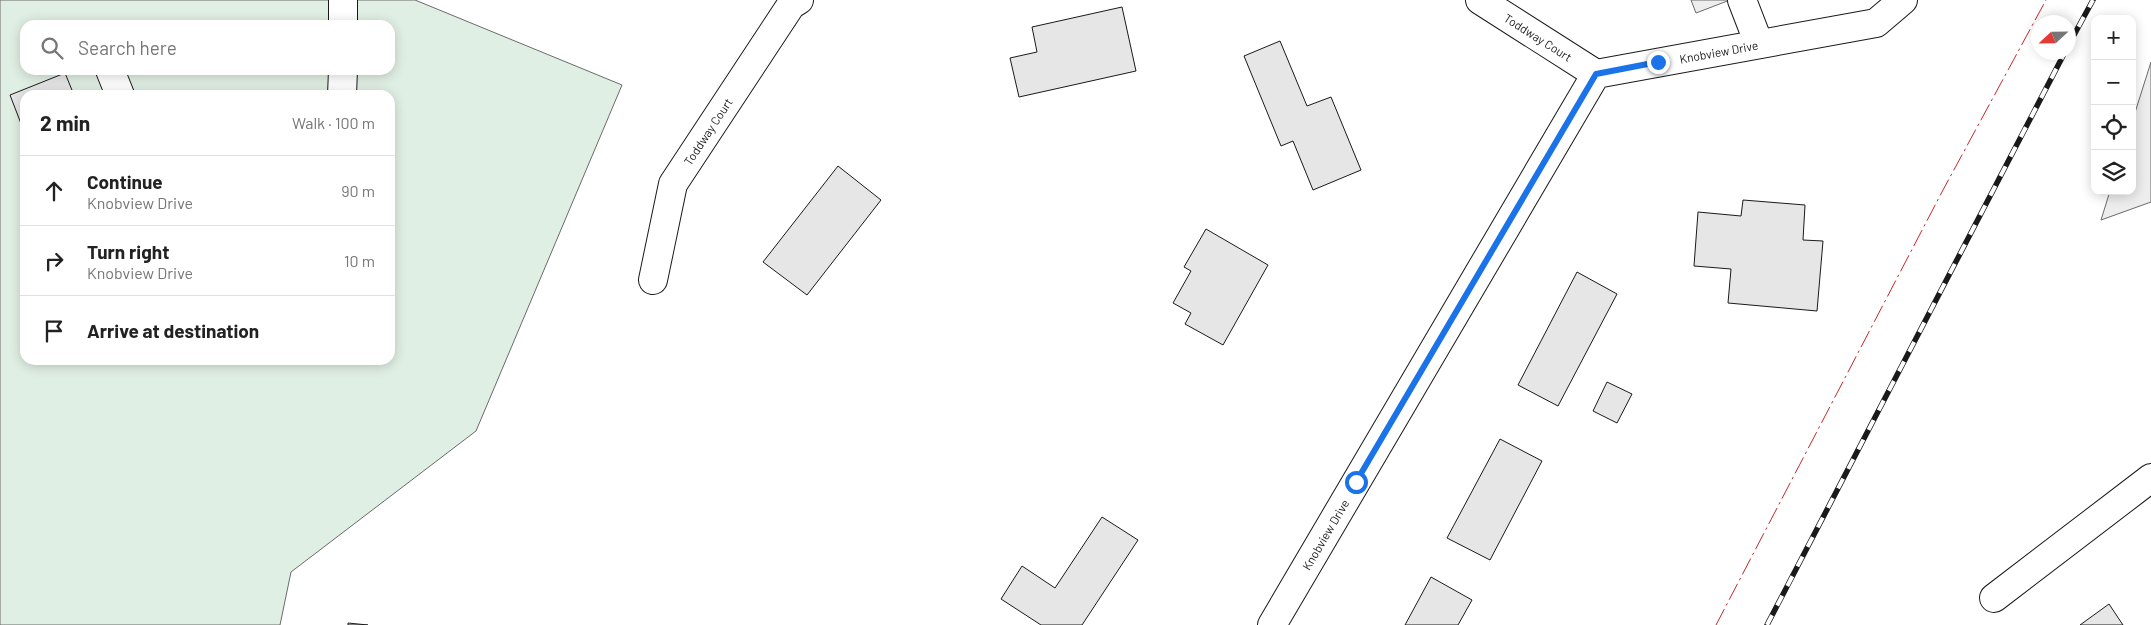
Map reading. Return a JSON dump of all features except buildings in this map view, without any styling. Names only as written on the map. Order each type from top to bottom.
[{"type":"street","points":[[343,0],[343,20]]},
{"type":"street","name":"Toddway Court","points":[[653,280],[672,184],[791,5],[799,0]]},
{"type":"street","name":"Toddway Court","points":[[1480,0],[1596,74]]},
{"type":"street","points":[[1742,0],[1759,44]]},
{"type":"street","name":"Knobview Drive","points":[[1272,625],[1596,74],[1876,23],[1903,0]]},
{"type":"street","points":[[112,75],[118,90]]},
{"type":"street","points":[[342,90],[343,75]]},
{"type":"street","points":[[1994,598],[2151,478]]},
{"type":"green space","points":[[0,0],[415,0],[622,85],[476,431],[291,572],[280,625],[0,625]]},
{"type":"shaded area","points":[[1691,0],[1730,0],[1696,13]]},
{"type":"shaded area","points":[[2151,62],[2151,202],[2101,220],[2109,195],[2136,195],[2136,109]]},
{"type":"railway","points":[[2076,31],[2093,0]]},
{"type":"railway","points":[[1767,625],[2061,60]]},
{"type":"power","points":[[1716,625],[1943,190],[2046,0]]},
{"type":"route","points":[[1356,482],[1596,74],[1658,62]]}]
